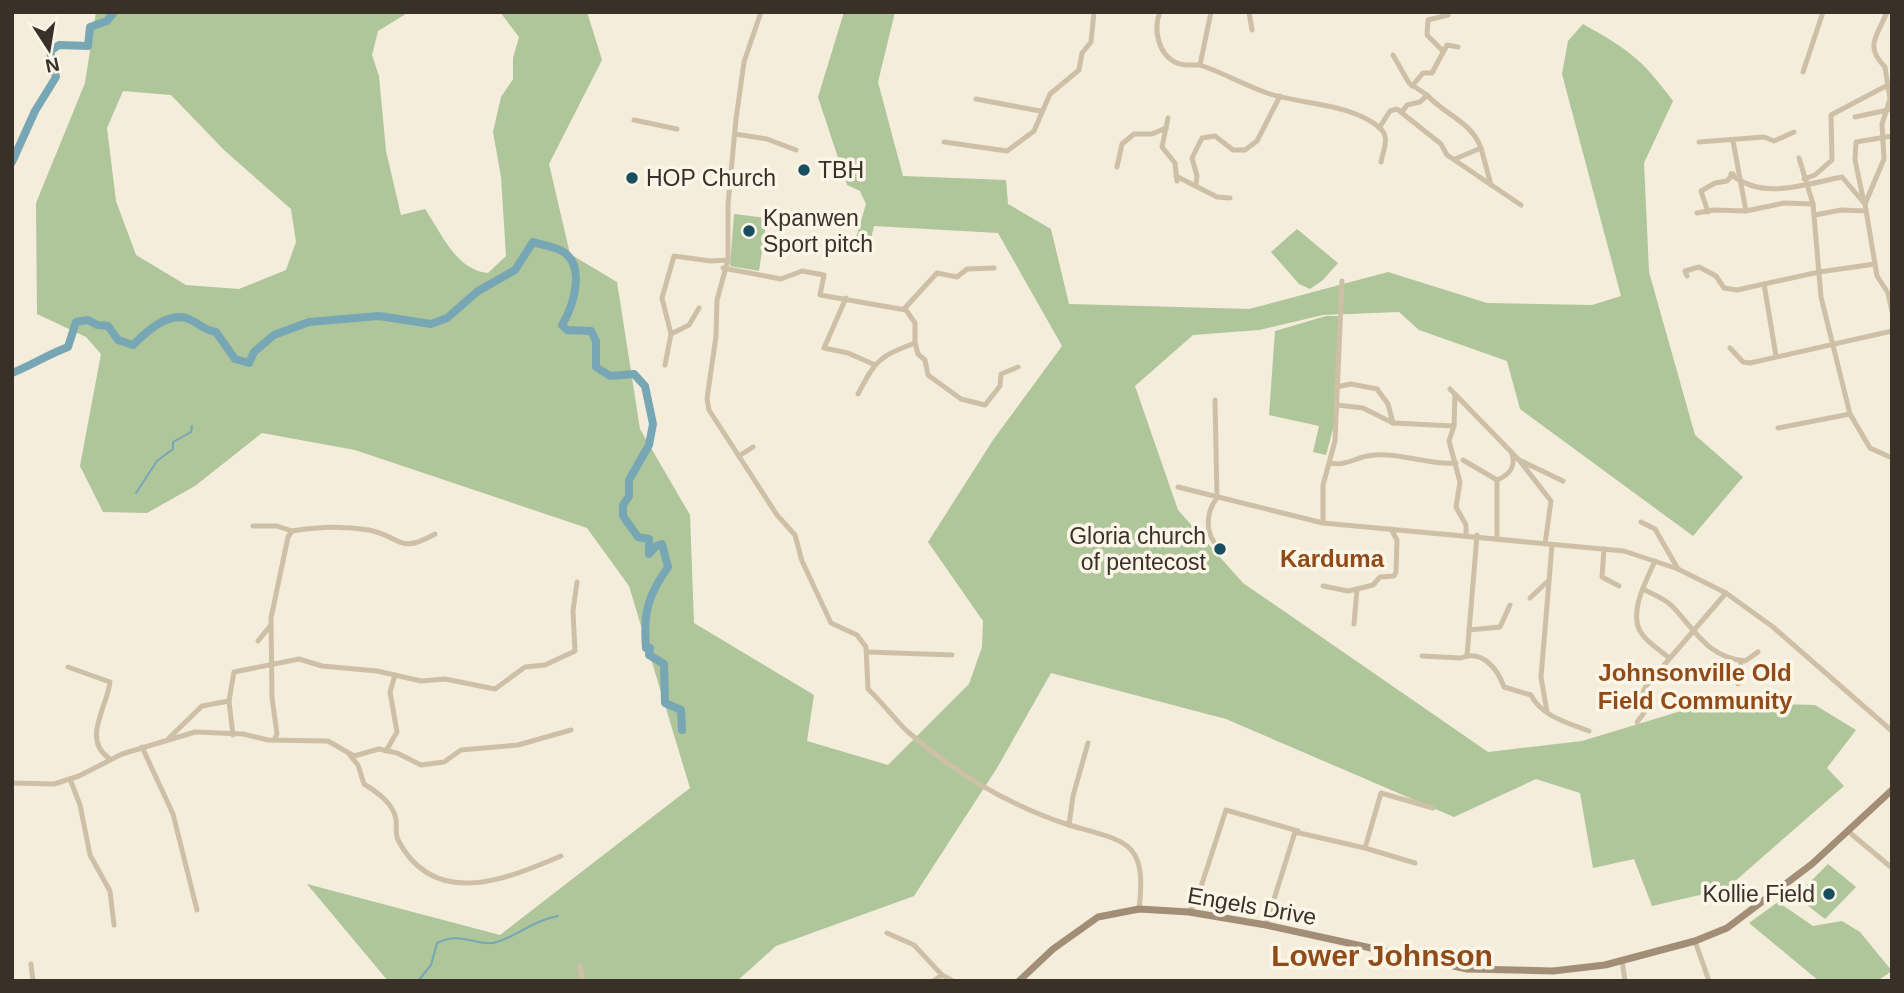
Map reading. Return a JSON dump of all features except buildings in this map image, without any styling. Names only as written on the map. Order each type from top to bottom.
[{"type":"street","points":[[761,12],[744,62],[728,204],[728,260],[723,268],[707,399],[709,410],[777,515],[795,535],[802,561],[831,623],[857,635],[868,652],[868,689],[909,733],[947,765],[994,795],[1069,825],[1115,838],[1131,848],[1142,870],[1139,909]]},
{"type":"street","points":[[944,142],[1007,151],[1034,131],[1040,111],[1050,94],[1079,70],[1082,53],[1091,42],[1094,12]]},
{"type":"street","points":[[1160,12],[1157,20],[1158,36],[1167,56],[1178,64],[1200,65],[1280,96],[1351,113],[1379,128],[1387,143],[1381,162]]},
{"type":"street","points":[[1200,65],[1211,12]]},
{"type":"street","points":[[1248,12],[1252,30]]},
{"type":"street","points":[[1443,51],[1427,35],[1426,25],[1428,20],[1448,15],[1446,12]]},
{"type":"street","points":[[1803,72],[1823,12]]},
{"type":"street","points":[[1866,207],[1884,159],[1882,124],[1890,99],[1885,67],[1875,58],[1872,49],[1887,12]]},
{"type":"street","points":[[1412,86],[1423,73],[1432,73],[1443,51],[1450,45],[1458,47]]},
{"type":"street","points":[[1393,55],[1412,86],[1462,121],[1477,137],[1492,185]]},
{"type":"street","points":[[1804,182],[1832,160],[1831,115],[1886,86]]},
{"type":"street","points":[[1402,111],[1406,105],[1420,102],[1427,95]]},
{"type":"street","points":[[1196,185],[1197,176],[1192,158],[1202,138],[1215,136],[1233,150],[1245,150],[1257,141],[1280,96]]},
{"type":"street","points":[[976,99],[1040,111]]},
{"type":"street","points":[[1854,117],[1888,110]]},
{"type":"street","points":[[1379,128],[1390,111],[1402,111],[1455,159],[1521,205]]},
{"type":"street","points":[[1168,118],[1162,146],[1175,163],[1176,179],[1196,185],[1217,197],[1230,198]]},
{"type":"street","points":[[634,120],[677,129]]},
{"type":"street","points":[[1117,167],[1122,144],[1134,134],[1152,134],[1166,128]]},
{"type":"street","points":[[1699,142],[1764,137],[1774,141],[1794,132]]},
{"type":"street","points":[[735,134],[767,139],[796,150]]},
{"type":"street","points":[[1892,136],[1883,140],[1856,142],[1855,160],[1875,264],[1892,312]]},
{"type":"street","points":[[1733,141],[1746,211]]},
{"type":"street","points":[[1455,159],[1481,148]]},
{"type":"street","points":[[1799,158],[1815,215],[1821,297],[1850,414],[1870,448],[1892,458]]},
{"type":"street","points":[[1708,212],[1701,191],[1715,183],[1727,181],[1731,174],[1739,172]]},
{"type":"street","points":[[1731,174],[1740,183],[1778,190],[1804,182],[1842,177],[1866,207]]},
{"type":"street","points":[[1697,213],[1746,211],[1784,203],[1813,204]]},
{"type":"street","points":[[1815,215],[1866,207]]},
{"type":"street","points":[[665,365],[671,334],[662,298],[665,277],[674,256],[711,261],[728,260]]},
{"type":"street","points":[[1686,276],[1685,271],[1699,267],[1716,276],[1724,288],[1737,290],[1819,272],[1875,264]]},
{"type":"street","points":[[723,268],[781,279],[802,271],[824,275],[820,295],[904,309],[915,323],[915,343],[918,354],[925,360],[928,375],[961,399],[985,405],[1000,386],[1001,374],[1018,368]]},
{"type":"street","points":[[904,309],[937,273],[957,277],[967,269],[994,268]]},
{"type":"street","points":[[1323,523],[1324,485],[1335,441],[1336,387],[1342,331],[1339,309],[1342,281]]},
{"type":"street","points":[[1764,284],[1776,356]]},
{"type":"street","points":[[846,298],[824,348],[848,353],[873,364]]},
{"type":"street","points":[[671,334],[689,325],[699,309]]},
{"type":"street","points":[[1730,348],[1743,362],[1892,331]]},
{"type":"street","points":[[858,394],[873,364],[892,352],[915,343]]},
{"type":"street","points":[[1336,387],[1351,384],[1377,389],[1388,404],[1393,423]]},
{"type":"street","points":[[1466,535],[1466,525],[1456,507],[1460,482],[1449,441],[1454,426],[1452,392],[1519,460],[1551,501],[1545,544]]},
{"type":"street","points":[[1214,542],[1210,536],[1208,521],[1212,504],[1217,498],[1215,400]]},
{"type":"street","points":[[1337,405],[1363,408],[1393,423],[1454,426]]},
{"type":"street","points":[[1778,428],[1850,414]]},
{"type":"street","points":[[739,456],[753,447]]},
{"type":"street","points":[[1496,480],[1506,476],[1511,469],[1514,462],[1512,454]]},
{"type":"street","points":[[1330,463],[1342,465],[1368,456],[1420,458],[1441,465],[1455,463]]},
{"type":"street","points":[[1462,460],[1496,480]]},
{"type":"street","points":[[1519,460],[1563,481]]},
{"type":"street","points":[[1496,480],[1497,537]]},
{"type":"street","points":[[1178,487],[1323,523],[1477,535],[1625,551],[1655,561],[1678,569],[1726,593],[1773,626],[1892,731]]},
{"type":"street","points":[[1641,522],[1655,529],[1667,545],[1678,569]]},
{"type":"street","points":[[253,526],[277,526],[292,531],[353,528],[374,531],[404,545],[416,544],[435,534]]},
{"type":"street","points":[[1323,586],[1348,591],[1373,585],[1380,577],[1394,576],[1397,540],[1391,529]]},
{"type":"street","points":[[274,740],[277,734],[272,698],[271,624],[288,537],[292,531]]},
{"type":"street","points":[[1467,656],[1477,535]]},
{"type":"street","points":[[1547,712],[1541,677],[1552,545]]},
{"type":"street","points":[[1604,549],[1601,577],[1619,586]]},
{"type":"street","points":[[1655,561],[1643,589],[1638,626],[1641,634],[1669,658]]},
{"type":"street","points":[[1530,598],[1549,580]]},
{"type":"street","points":[[233,735],[229,701],[234,672],[299,659],[322,666],[421,681],[460,681],[495,689],[525,667],[545,666],[575,651],[573,611],[577,582]]},
{"type":"street","points":[[1354,624],[1357,589]]},
{"type":"street","points":[[1643,589],[1670,604],[1717,654],[1741,661],[1758,652]]},
{"type":"street","points":[[1637,722],[1644,709],[1641,696],[1669,658],[1726,593]]},
{"type":"street","points":[[1469,630],[1500,627],[1510,605]]},
{"type":"street","points":[[258,641],[271,624]]},
{"type":"street","points":[[868,652],[952,654]]},
{"type":"street","points":[[1422,656],[1467,656],[1489,661],[1499,673],[1504,687],[1531,695],[1535,703],[1547,712],[1589,731]]},
{"type":"street","points":[[1738,684],[1741,661]]},
{"type":"street","points":[[68,667],[110,682],[100,712],[96,743],[100,752],[110,759]]},
{"type":"street","points":[[386,751],[397,732],[390,692],[395,675]]},
{"type":"street","points":[[167,740],[202,706],[229,701]]},
{"type":"street","points":[[12,783],[32,786],[70,779],[110,759],[195,732],[274,740],[328,741],[354,756],[379,749],[421,765],[444,762],[461,750],[518,746],[571,730]]},
{"type":"street","points":[[1069,825],[1073,796],[1088,743]]},
{"type":"street","points":[[142,747],[173,814],[197,910]]},
{"type":"street","points":[[348,752],[358,765],[364,784],[382,796],[396,817],[397,838],[411,860],[439,881],[480,884],[524,872],[561,856]]},
{"type":"street","points":[[70,779],[80,805],[90,855],[110,891],[114,925]]},
{"type":"street","points":[[1892,790],[1849,832],[1892,868]]},
{"type":"street","points":[[1365,848],[1381,793],[1433,808]]},
{"type":"street","points":[[1189,912],[1196,902],[1226,810],[1415,863]]},
{"type":"street","points":[[1266,925],[1298,831]]},
{"type":"street","name":"Engels Drive","points":[[1019,981],[1053,948],[1098,916],[1139,909],[1189,912],[1266,925],[1428,962],[1482,970],[1584,969],[1714,935],[1752,911],[1849,832]]},
{"type":"street","points":[[887,933],[915,946],[942,975],[953,981]]},
{"type":"street","points":[[1695,941],[1709,981]]},
{"type":"street","points":[[1622,960],[1625,981]]},
{"type":"street","points":[[30,964],[33,981]]},
{"type":"street","points":[[580,965],[582,981]]},
{"type":"street","points":[[933,981],[942,975]]},
{"type":"green space","points":[[96,12],[409,12],[378,31],[372,55],[379,76],[386,151],[401,215],[425,209],[458,258],[477,270],[488,273],[506,256],[501,177],[493,132],[501,97],[513,79],[513,58],[519,37],[500,12],[587,12],[602,60],[549,164],[570,254],[617,282],[640,429],[690,515],[694,623],[814,695],[807,741],[888,765],[969,684],[982,647],[983,621],[928,542],[993,440],[1062,346],[998,233],[874,226],[870,243],[855,241],[866,204],[860,191],[847,185],[818,97],[844,12],[895,12],[878,82],[903,176],[1006,180],[1008,204],[1051,229],[1069,304],[1249,309],[1388,272],[1487,303],[1592,305],[1621,296],[1562,74],[1568,41],[1583,24],[1633,56],[1652,74],[1673,101],[1644,163],[1649,272],[1695,435],[1743,477],[1693,536],[1520,409],[1507,361],[1419,330],[1399,312],[1323,315],[1259,330],[1193,335],[1135,386],[1178,510],[1243,583],[1488,752],[1582,741],[1711,702],[1815,705],[1856,730],[1827,768],[1844,786],[1726,889],[1652,906],[1634,859],[1593,868],[1580,793],[1536,779],[1454,817],[1226,719],[1051,673],[997,768],[914,896],[776,946],[737,981],[388,981],[307,884],[500,935],[690,788],[629,586],[587,528],[355,450],[262,433],[195,486],[147,513],[103,512],[80,466],[101,354],[86,337],[37,314],[36,203],[85,83]],"holes":[[[123,91],[171,95],[224,150],[291,209],[296,242],[286,270],[239,289],[186,285],[136,255],[116,201],[107,128]]]},
{"type":"green space","name":"Kpanwen Sport pitch","points":[[734,214],[767,218],[759,271],[730,266]]},
{"type":"green space","points":[[1297,229],[1338,263],[1323,280],[1310,289],[1299,284],[1271,252]]},
{"type":"green space","points":[[1326,316],[1339,316],[1334,425],[1326,455],[1313,452],[1319,426],[1269,415],[1275,331]]},
{"type":"green space","points":[[1828,864],[1856,887],[1825,919],[1807,905],[1801,891]]},
{"type":"green space","points":[[1778,902],[1813,926],[1842,921],[1860,932],[1892,971],[1877,981],[1819,981],[1749,923]]},
{"type":"waterway","points":[[12,162],[35,111],[56,77],[50,51],[59,45],[88,46],[90,27],[107,21],[114,12]]},
{"type":"waterway","points":[[12,373],[68,347],[76,322],[88,320],[97,325],[108,326],[118,340],[133,345],[159,324],[175,317],[183,317],[216,332],[235,359],[249,363],[254,352],[274,335],[309,322],[379,316],[431,324],[447,318],[478,291],[515,270],[533,242],[560,250],[568,256],[576,274],[571,307],[562,325],[567,330],[591,331],[596,341],[596,367],[610,376],[634,374],[645,386],[653,424],[649,445],[629,480],[629,496],[623,505],[623,516],[638,537],[649,539],[649,554],[662,544],[668,567],[648,605],[646,648],[650,648],[649,655],[664,664],[665,703],[681,710],[682,730]]},
{"type":"waterway","points":[[136,493],[157,461],[173,449],[173,442],[191,432],[192,426]]},
{"type":"waterway","points":[[418,981],[431,965],[437,943],[454,938],[483,943],[497,942],[558,916]]},
{"type":"place","name":"TBH","points":[[804,170]]},
{"type":"place","name":"HOP Church","points":[[632,178]]},
{"type":"place","name":"Kpanwen Sport pitch","points":[[749,231]]},
{"type":"place","name":"Gloria church of pentecost","points":[[1220,549]]},
{"type":"place","name":"Kollie Field","points":[[1829,894]]},
{"type":"district","name":"Karduma","points":[[1332,558]]},
{"type":"district","name":"Johnsonville Old Field Community","points":[[1695,686]]},
{"type":"district","name":"Lower Johnson","points":[[1382,955]]}]
